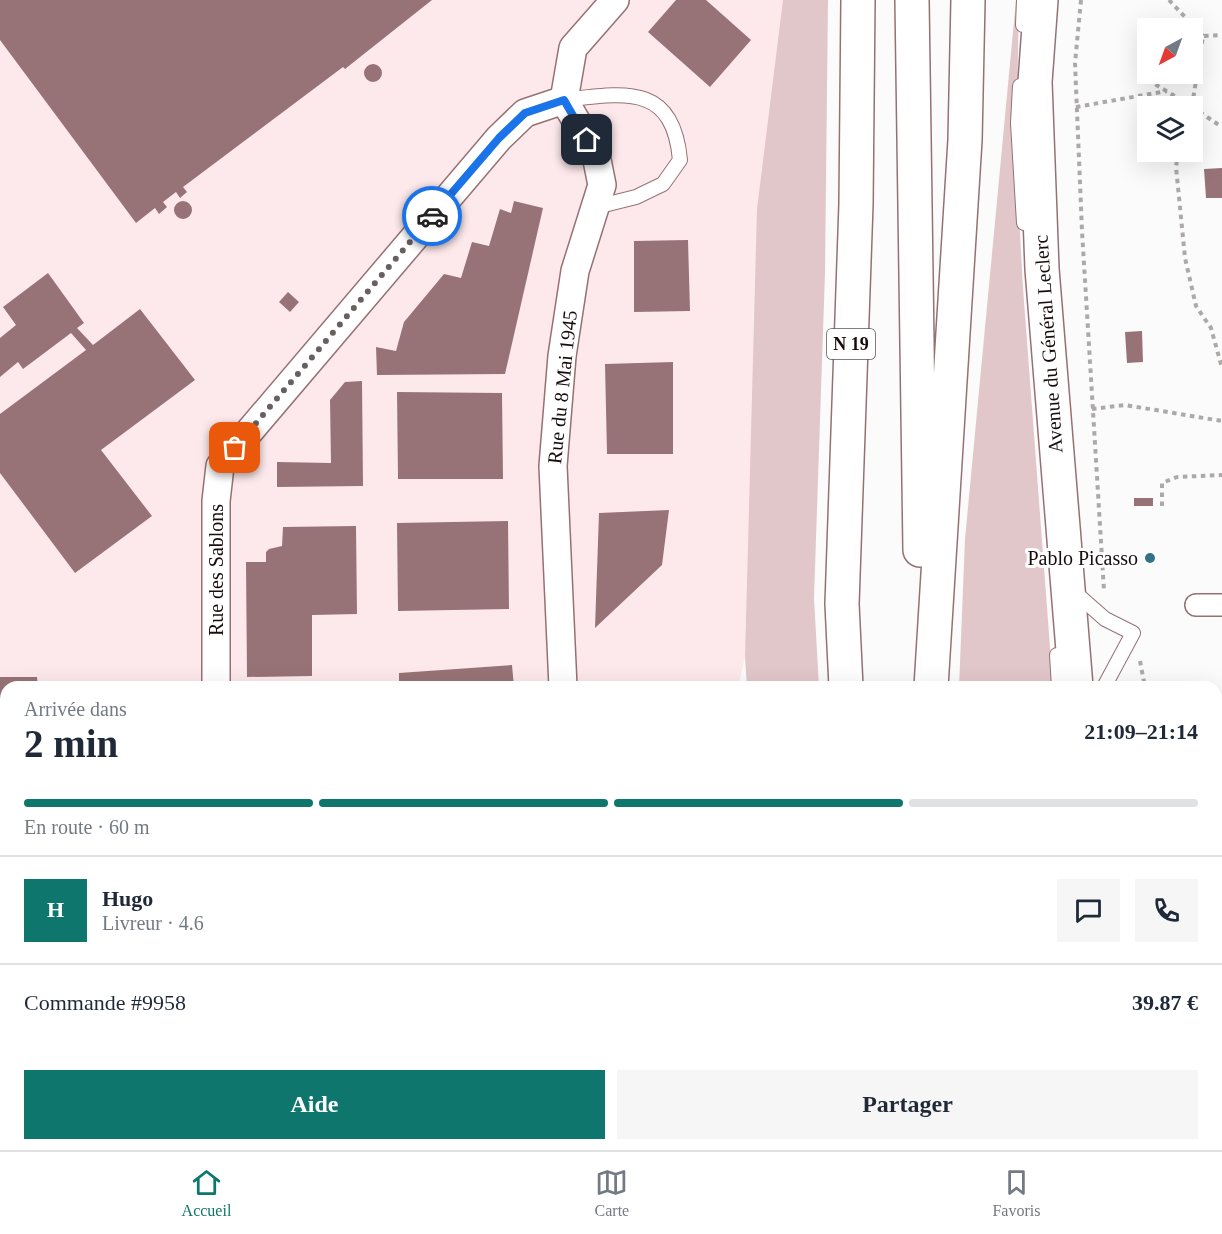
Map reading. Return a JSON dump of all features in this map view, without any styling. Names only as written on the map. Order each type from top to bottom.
[{"type":"main road","name":"N 19","points":[[846,681],[842,604],[856,204],[858,0]]},
{"type":"main road","points":[[912,0],[921,681]]},
{"type":"main road","points":[[931,681],[965,141],[968,0]]},
{"type":"main road","name":"Avenue du Général Leclerc","points":[[1041,0],[1035,82],[1042,269],[1075,681]]},
{"type":"street","points":[[564,100],[573,48],[615,0]]},
{"type":"street","name":"Rue du 8 Mai 1945","points":[[563,681],[553,466],[562,356],[575,271],[602,185],[596,155],[564,100]]},
{"type":"street","name":"Rue des Sablons","points":[[216,681],[216,501],[220,466],[499,138],[525,113],[564,100]]},
{"type":"street","points":[[1196,605],[1222,605]]},
{"type":"lane","points":[[1022,45],[1024,0]]},
{"type":"lane","points":[[1021,67],[1018,123],[1025,240]]},
{"type":"lane","points":[[564,100],[620,94],[638,96],[665,111],[678,135],[680,160],[663,184],[636,197],[596,207]]},
{"type":"lane","points":[[1066,585],[1105,619],[1133,633],[1107,681]]},
{"type":"lane","points":[[1056,644],[1059,681]]},
{"type":"path","points":[[1082,0],[1075,63],[1076,107],[1105,619]]},
{"type":"path","points":[[1169,0],[1186,18]]},
{"type":"path","points":[[1203,36],[1222,35]]},
{"type":"path","points":[[1155,84],[1175,96]]},
{"type":"path","points":[[1076,107],[1167,91]]},
{"type":"path","points":[[1203,114],[1222,127]]},
{"type":"path","points":[[1177,162],[1185,258],[1196,306],[1211,328],[1222,368]]},
{"type":"path","points":[[1092,409],[1125,405],[1222,421]]},
{"type":"path","points":[[1162,506],[1162,483],[1177,477],[1222,475]]},
{"type":"path","points":[[1140,661],[1144,681]]},
{"type":"shaded area","points":[[0,0],[789,0],[745,657],[739,681],[0,681]]},
{"type":"shaded area","points":[[783,0],[828,0],[825,273],[814,598],[819,681],[747,681],[745,657],[757,209]]},
{"type":"shaded area","points":[[1016,0],[1019,0],[1016,161],[1023,288],[1053,681],[959,681],[965,539]]},
{"type":"building","points":[[0,0],[432,0],[345,69],[343,67],[183,187],[187,192],[180,198],[176,192],[163,202],[167,207],[159,214],[155,208],[136,223],[0,40]]},
{"type":"building","points":[[676,0],[706,0],[751,40],[710,87],[648,32]]},
{"type":"building","points":[[373,64],[379,67],[382,73],[379,79],[373,82],[367,79],[364,73],[367,67]]},
{"type":"building","points":[[1222,168],[1222,198],[1206,198],[1204,169]]},
{"type":"building","points":[[183,201],[189,204],[192,210],[189,216],[183,219],[177,216],[174,210],[177,204]]},
{"type":"building","points":[[514,201],[543,208],[505,374],[377,375],[376,347],[396,351],[404,322],[444,274],[461,278],[472,242],[489,246],[500,209],[511,213]]},
{"type":"building","points":[[688,240],[690,311],[634,312],[634,241]]},
{"type":"building","points":[[48,273],[84,323],[77,328],[93,345],[140,309],[195,380],[101,450],[152,516],[75,573],[0,473],[0,414],[86,350],[71,333],[23,369],[18,362],[0,377],[0,338],[16,325],[3,307]]},
{"type":"building","points":[[288,292],[299,302],[290,312],[279,302]]},
{"type":"building","points":[[1142,331],[1143,362],[1127,363],[1125,332]]},
{"type":"building","points":[[673,362],[673,454],[607,454],[605,364]]},
{"type":"building","points":[[362,381],[363,486],[277,487],[277,462],[331,463],[330,400],[345,382]]},
{"type":"building","points":[[397,392],[502,393],[503,479],[398,479]]},
{"type":"building","points":[[1134,498],[1153,498],[1153,506],[1134,506]]},
{"type":"building","points":[[669,510],[662,565],[595,628],[599,513]]},
{"type":"building","points":[[508,521],[509,609],[398,611],[397,523]]},
{"type":"building","points":[[356,526],[357,614],[312,615],[312,676],[247,677],[246,562],[266,562],[266,552],[269,549],[282,546],[283,527]]},
{"type":"building","points":[[512,665],[513,681],[399,681],[399,673]]},
{"type":"building","points":[[0,677],[37,677],[37,681],[0,681]]},
{"type":"way so far","points":[[235,448],[432,216]]},
{"type":"place","name":"Pablo Picasso","points":[[1150,558]]},
{"type":"route","points":[[432,216],[499,138],[525,113],[564,100],[587,140]]}]
